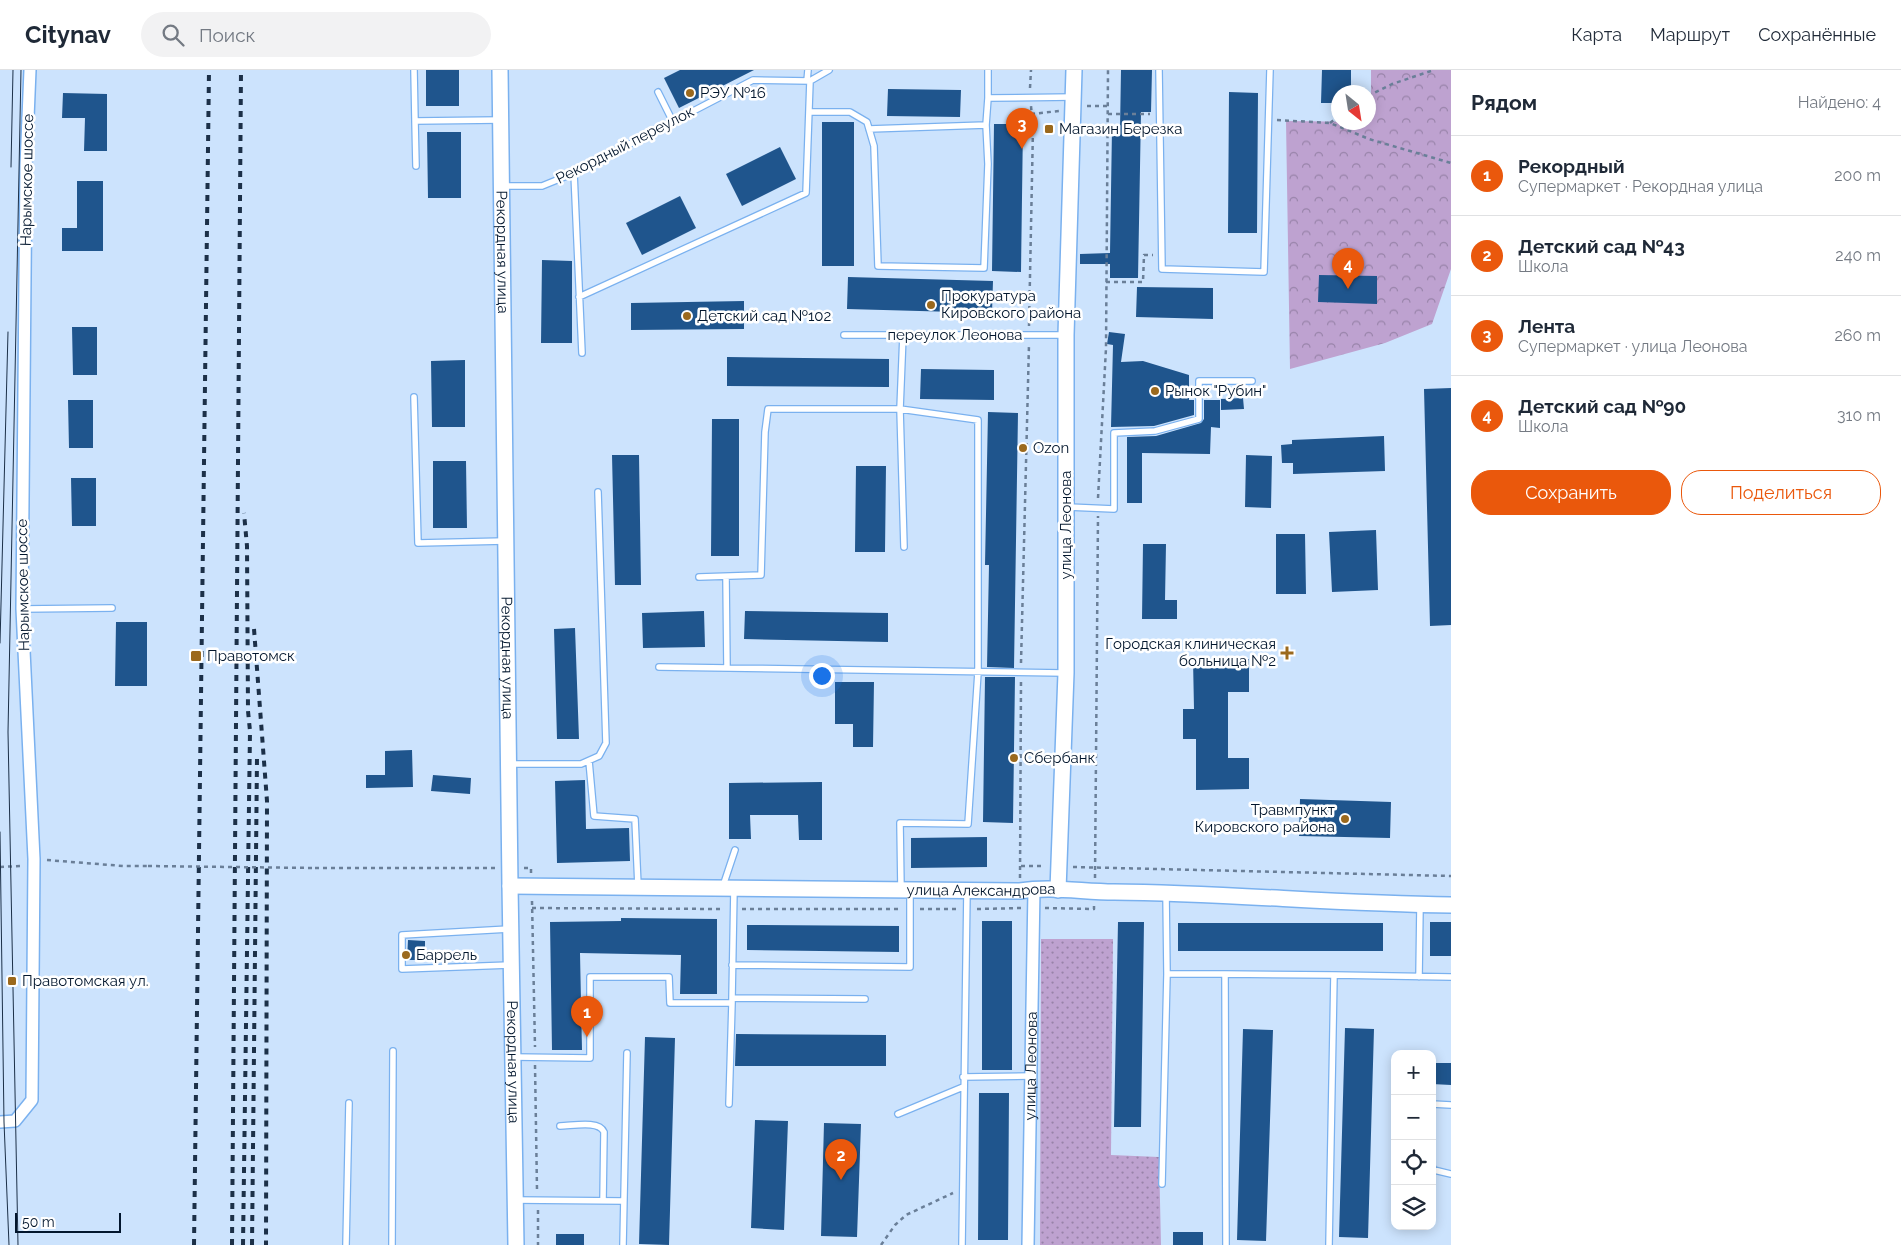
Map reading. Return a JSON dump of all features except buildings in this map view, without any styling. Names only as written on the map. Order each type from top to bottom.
[{"type":"street","name":"Нарымское шоссе","points":[[0,1122],[15,1121],[32,1100],[34,859],[22,608],[26,166],[30,70]]},
{"type":"street","name":"Рекордная улица","points":[[500,70],[516,1245]]},
{"type":"street","name":"улица Леонова","points":[[1058,890],[1066,673],[1066,335],[1074,70]]},
{"type":"street","name":"улица Александрова","points":[[510,886],[1166,892],[1451,905]]},
{"type":"street","name":"улица Леонова","points":[[1027,890],[1034,908],[1028,1245]]},
{"type":"lane","points":[[414,70],[416,166]]},
{"type":"lane","points":[[579,297],[806,193],[809,112],[808,70]]},
{"type":"lane","points":[[808,81],[829,70]]},
{"type":"lane","points":[[809,112],[850,112],[867,122],[874,146],[878,266],[984,268],[988,164],[986,125],[988,70]]},
{"type":"lane","points":[[1159,70],[1158,114],[1162,269],[1264,272],[1270,70]]},
{"type":"lane","name":"Рекордный переулок","points":[[501,186],[542,186],[574,173],[753,80],[808,81]]},
{"type":"lane","points":[[658,92],[673,122]]},
{"type":"lane","points":[[988,98],[1073,97]]},
{"type":"lane","points":[[415,121],[500,120]]},
{"type":"lane","points":[[869,129],[986,125]]},
{"type":"lane","points":[[574,173],[582,353]]},
{"type":"lane","name":"переулок Леонова","points":[[844,335],[1066,335]]},
{"type":"lane","points":[[903,335],[900,409],[904,547]]},
{"type":"lane","points":[[1066,507],[1114,509],[1114,434],[1155,431],[1199,419],[1199,381],[1252,381]]},
{"type":"lane","points":[[414,397],[418,543],[507,541]]},
{"type":"lane","points":[[699,577],[761,575],[768,409],[900,409],[978,420],[978,672],[968,824],[900,824],[906,889],[910,909],[910,967],[732,965]]},
{"type":"lane","points":[[508,764],[581,764],[599,756],[606,743],[598,492]]},
{"type":"lane","points":[[726,577],[727,668]]},
{"type":"lane","points":[[22,608],[112,608]]},
{"type":"lane","points":[[659,667],[1066,673]]},
{"type":"lane","points":[[589,761],[594,816],[635,819],[638,886]]},
{"type":"lane","points":[[729,1104],[733,909],[728,888],[735,850]]},
{"type":"lane","points":[[962,1245],[967,889]]},
{"type":"lane","points":[[1162,1184],[1167,974],[1166,892]]},
{"type":"lane","points":[[1419,976],[1420,905]]},
{"type":"lane","points":[[511,929],[402,935],[402,969],[512,965]]},
{"type":"lane","points":[[1167,974],[1451,977]]},
{"type":"lane","points":[[1225,974],[1226,1245]]},
{"type":"lane","points":[[1329,1245],[1334,975]]},
{"type":"lane","points":[[512,1057],[590,1058],[590,977],[670,976],[670,1003],[732,1000],[865,999]]},
{"type":"lane","points":[[392,1245],[393,1051]]},
{"type":"lane","points":[[623,1245],[627,1053]]},
{"type":"lane","points":[[963,1078],[1030,1076]]},
{"type":"lane","points":[[898,1114],[963,1087]]},
{"type":"lane","points":[[346,1245],[349,1103]]},
{"type":"lane","points":[[1436,1104],[1451,1104]]},
{"type":"lane","points":[[560,1126],[597,1125],[602,1128],[604,1132],[603,1201]]},
{"type":"lane","points":[[1436,1170],[1451,1174]]},
{"type":"lane","points":[[516,1200],[623,1201]]},
{"type":"path","points":[[1020,908],[1027,890],[1021,866],[1021,672],[1029,335],[1031,70]]},
{"type":"path","points":[[1094,867],[1098,508],[1106,348],[1108,70]]},
{"type":"path","points":[[1376,92],[1392,84],[1434,70]]},
{"type":"path","points":[[1032,114],[1051,113]]},
{"type":"path","points":[[1108,114],[1158,114]]},
{"type":"path","points":[[1268,120],[1330,123],[1369,139],[1451,163]]},
{"type":"path","points":[[1106,282],[1143,282],[1144,255],[1162,255]]},
{"type":"path","points":[[0,867],[20,866],[34,859],[123,866],[349,868]]},
{"type":"path","points":[[1021,866],[1451,876]]},
{"type":"path","points":[[532,908],[1094,909]]},
{"type":"path","points":[[881,1245],[895,1225],[906,1216],[962,1188]]},
{"type":"green space","points":[[1371,70],[1451,70],[1451,269],[1432,324],[1385,343],[1290,369],[1286,121],[1331,122],[1331,130],[1376,130],[1376,85],[1371,85]]},
{"type":"green space","points":[[1041,939],[1113,939],[1111,1155],[1159,1157],[1161,1245],[1040,1245]]},
{"type":"tram line","points":[[11,167],[13,70]]},
{"type":"tram line","points":[[18,1245],[8,732],[21,70]]},
{"type":"tram line","points":[[0,643],[8,332]]},
{"type":"tram line","points":[[0,832],[4,1122],[9,1245]]},
{"type":"railway","points":[[194,1245],[209,70]]},
{"type":"railway","points":[[232,1245],[241,70]]},
{"type":"railway","points":[[243,1245],[250,731],[248,711],[247,546],[244,513]]},
{"type":"railway","points":[[254,629],[267,801],[266,1245]]},
{"type":"railway","points":[[252,1245],[257,758]]},
{"type":"place","name":"РЭУ №16","points":[[690,93]]},
{"type":"place","name":"Магазин Березка","points":[[1049,129]]},
{"type":"place","name":"Лента","points":[[1022,149]]},
{"type":"place","name":"Детский сад №90","points":[[1348,289]]},
{"type":"place","name":"Прокуратура Кировского района","points":[[931,305]]},
{"type":"place","name":"Детский сад №102","points":[[687,316]]},
{"type":"place","name":"Рынок \"Рубин\"","points":[[1155,391]]},
{"type":"place","name":"Ozon","points":[[1023,448]]},
{"type":"place","name":"Городская клиническая больница №2","points":[[1287,653]]},
{"type":"place","name":"Правотомск","points":[[196,656]]},
{"type":"place","name":"Сбербанк","points":[[1014,758]]},
{"type":"place","name":"Травмпункт Кировского района","points":[[1345,819]]},
{"type":"place","name":"Баррель","points":[[406,955]]},
{"type":"place","name":"Правотомская ул.","points":[[12,981]]},
{"type":"place","name":"Рекордный","points":[[587,1037]]},
{"type":"place","name":"Детский сад №43","points":[[841,1180]]}]
